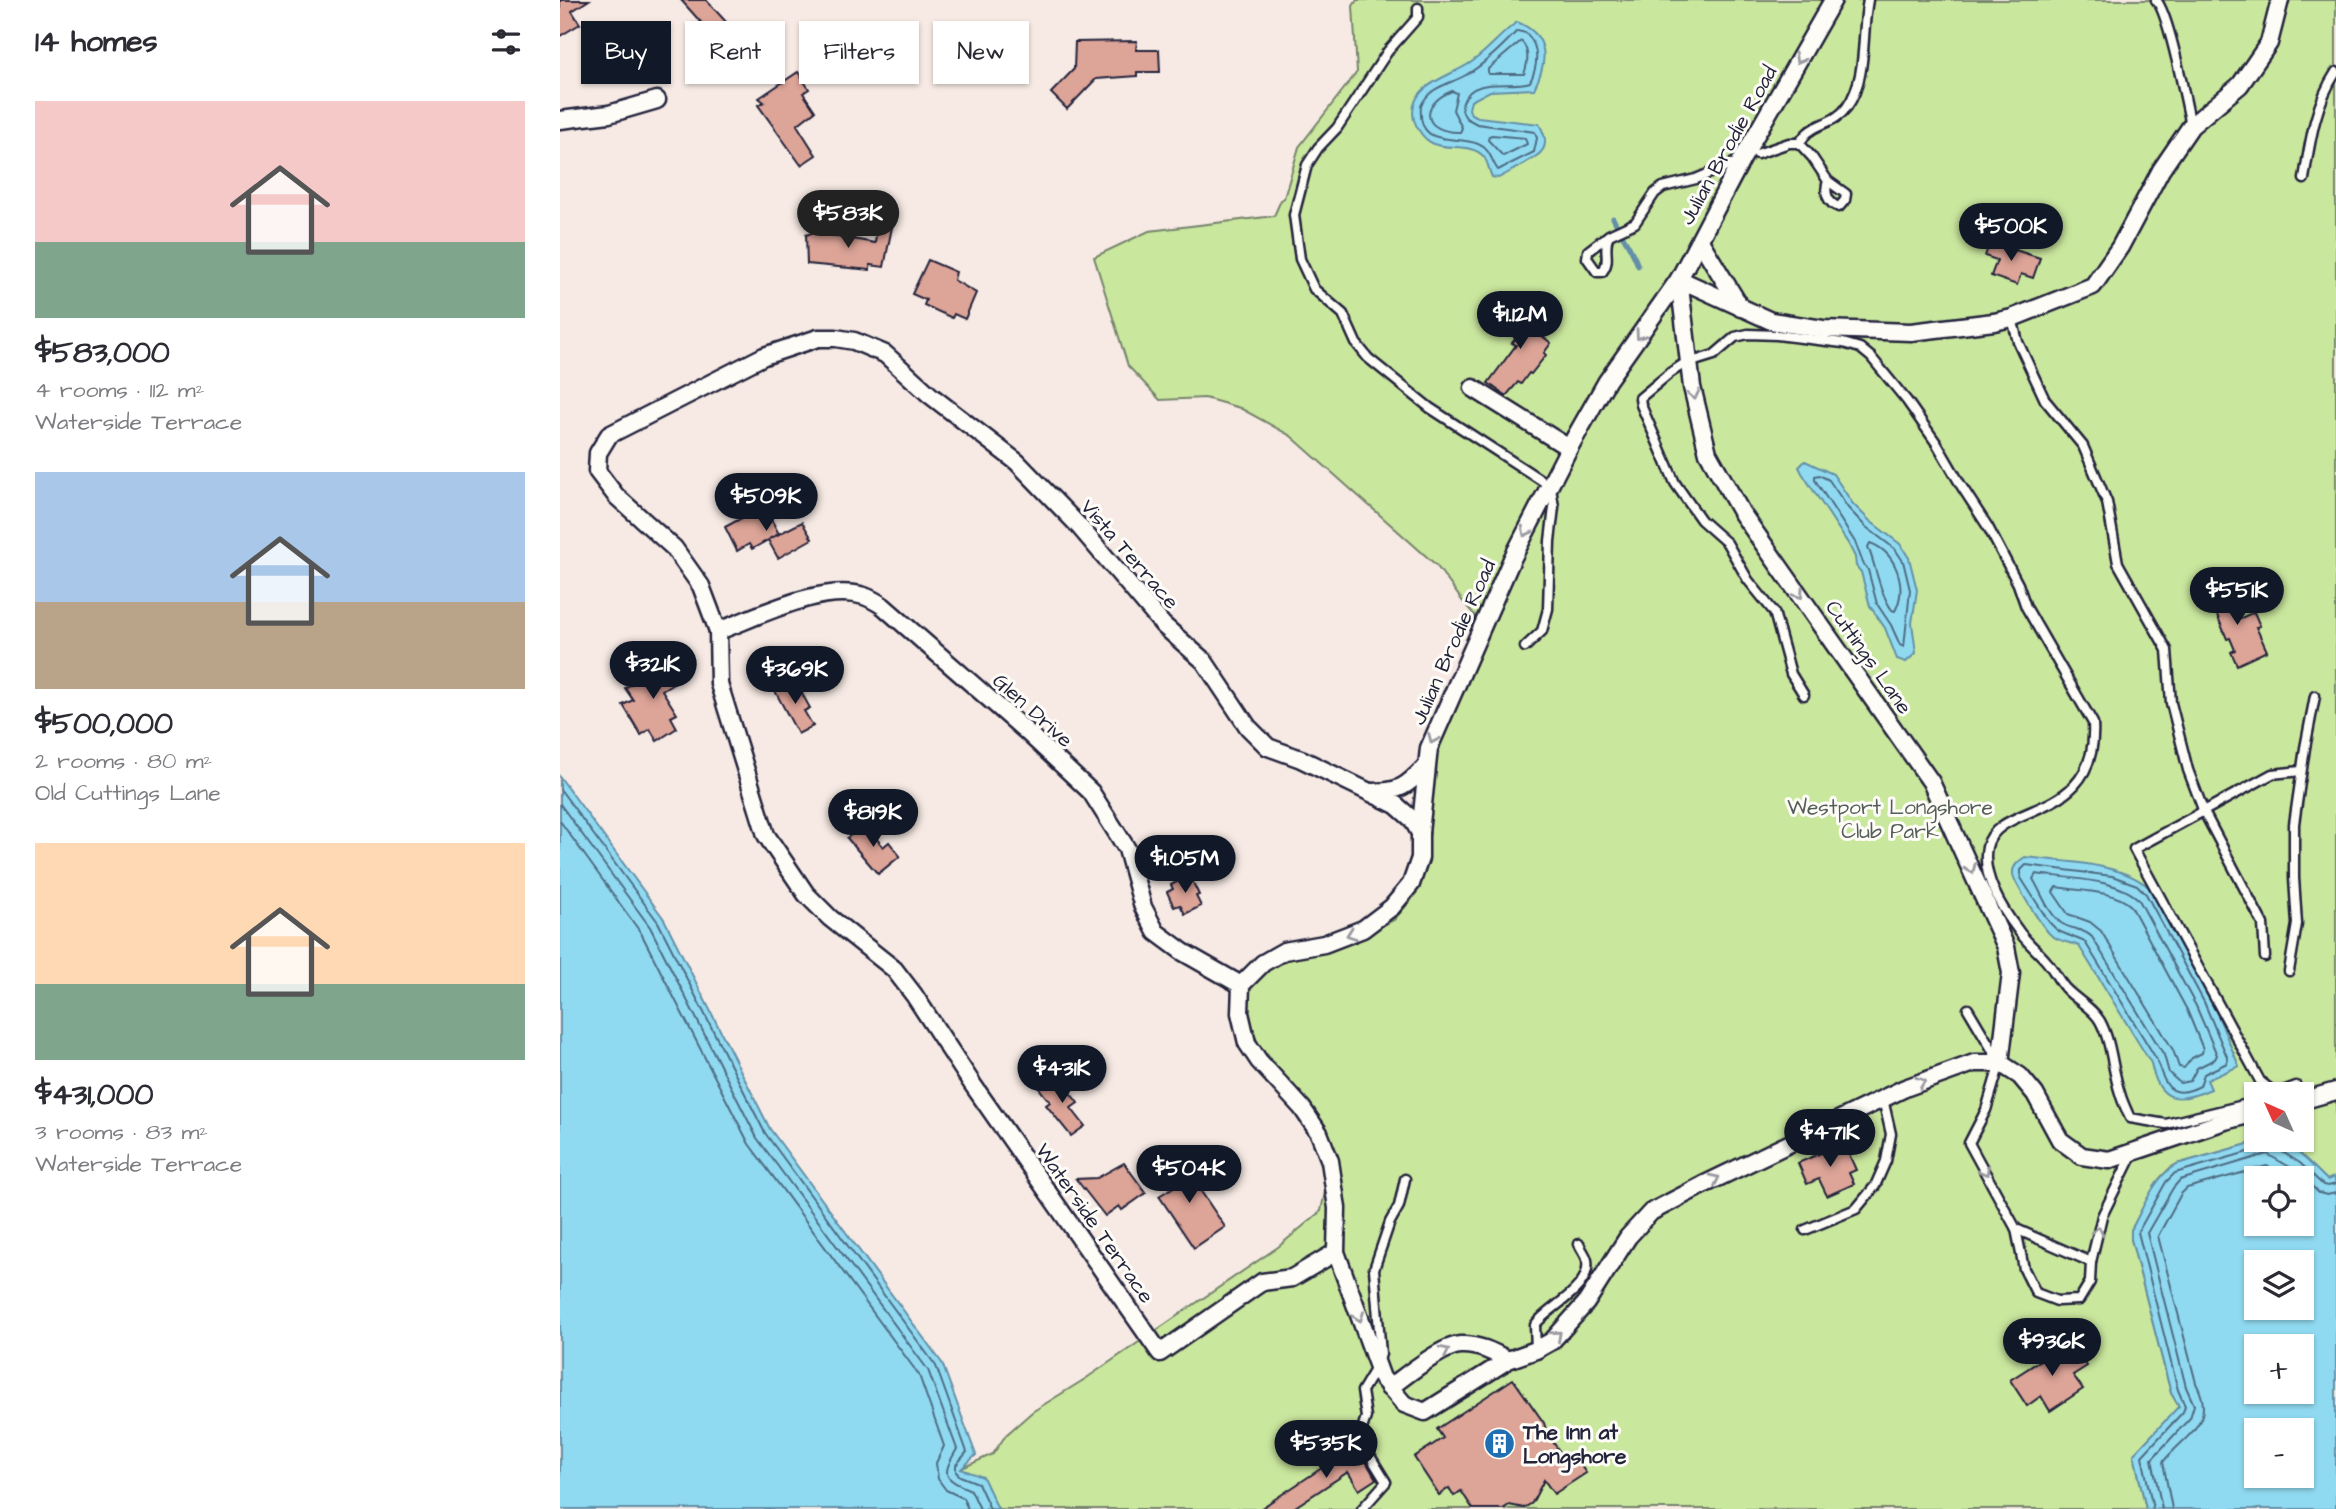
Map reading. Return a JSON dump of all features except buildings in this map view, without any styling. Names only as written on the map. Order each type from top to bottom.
[{"type":"street","name":"Julian Brodie Road","points":[[1241,985],[1262,963],[1284,951],[1324,944],[1363,929],[1392,907],[1411,884],[1420,858],[1429,748],[1512,559],[1607,381],[1679,279],[1742,159],[1833,0]]},
{"type":"street","points":[[1679,279],[1771,321],[1836,329],[1911,332],[1994,323],[2093,286],[2120,247],[2161,170],[2192,126],[2240,85],[2269,43],[2280,0]]},
{"type":"street","points":[[560,120],[609,114],[657,100]]},
{"type":"street","points":[[1700,240],[1741,309]]},
{"type":"street","name":"Cuttings Lane","points":[[1679,279],[1692,387],[1708,453],[1741,512],[1931,782],[2006,947],[2011,973],[2000,1063]]},
{"type":"street","name":"Waterside Terrace","points":[[854,341],[818,338],[764,356],[609,435],[598,453],[597,471],[616,496],[674,548],[701,586],[718,631],[719,684],[766,835],[806,894],[830,918],[894,970],[914,995],[973,1085],[1160,1353],[1262,1282],[1292,1278],[1336,1252]]},
{"type":"street","name":"Vista Terrace","points":[[854,341],[885,354],[930,395],[1017,462],[1078,524],[1163,625],[1205,661],[1248,727],[1268,747],[1301,759],[1396,804],[1412,819],[1420,833]]},
{"type":"street","points":[[1473,388],[1569,448]]},
{"type":"street","name":"Glen Drive","points":[[718,631],[791,604],[828,594],[865,596],[883,606],[979,688],[1091,792],[1127,849],[1143,907],[1156,932],[1183,952],[1241,985]]},
{"type":"street","points":[[1369,792],[1389,792],[1408,785],[1426,766]]},
{"type":"street","points":[[1241,985],[1240,1013],[1247,1043],[1319,1133],[1330,1161],[1337,1208],[1336,1252],[1377,1366],[1389,1388],[1404,1404],[1425,1412],[1508,1360],[1552,1341],[1586,1303],[1628,1237],[1651,1212],[1883,1099],[1974,1063],[2000,1063],[2020,1076],[2035,1094],[2060,1140],[2082,1156],[2109,1160],[2244,1116]]},
{"type":"street","points":[[2314,1093],[2336,1091]]},
{"type":"street","points":[[1389,1388],[1410,1371],[1457,1345],[1490,1350],[1508,1360]]},
{"type":"lane","points":[[1799,143],[1809,131],[1825,125],[1847,108],[1856,89],[1862,60],[1862,37],[1868,0]]},
{"type":"lane","points":[[2156,0],[2167,18],[2169,37],[2192,126]]},
{"type":"lane","points":[[1418,8],[1418,17],[1388,51],[1337,128],[1318,148],[1307,165],[1294,215],[1300,259],[1314,289],[1343,314],[1356,343],[1368,358],[1439,414],[1544,482],[1552,494],[1555,507],[1548,566],[1548,609],[1542,631],[1525,647]]},
{"type":"lane","points":[[2304,179],[2314,121],[2327,86],[2336,72]]},
{"type":"lane","points":[[1757,154],[1789,143],[1799,143],[1828,181]]},
{"type":"lane","points":[[1609,235],[1627,227],[1641,216],[1655,192],[1663,187],[1696,179],[1731,164]]},
{"type":"lane","points":[[2012,318],[2018,342],[2045,400],[2084,446],[2108,502],[2118,563],[2167,650],[2171,704],[2188,770],[2204,812],[2263,924],[2265,957]]},
{"type":"lane","points":[[1804,695],[1791,674],[1774,612],[1748,580],[1727,543],[1700,520],[1675,483],[1641,405],[1640,398],[1646,391],[1682,365],[1714,355],[1735,337],[1748,334],[1843,343],[1860,348],[1871,356],[1915,410],[1989,527],[2018,584],[2026,607],[2093,723],[2089,759],[2080,781],[2069,792],[2004,825],[1992,835],[1987,846],[1986,860],[1992,884],[2018,932],[2048,962],[2063,986],[2095,1013],[2109,1044],[2120,1093],[2130,1118],[2166,1124],[2244,1105]]},
{"type":"lane","points":[[2289,971],[2297,923],[2294,824],[2315,696]]},
{"type":"lane","points":[[2261,1082],[2134,849],[2272,774],[2301,771]]},
{"type":"lane","points":[[1968,1010],[2000,1063],[1986,1110],[1969,1143],[2016,1229],[2024,1269],[2036,1293],[2057,1301],[2079,1300],[2090,1282],[2091,1262],[2102,1216],[2133,1152]]},
{"type":"lane","points":[[1805,1230],[1856,1209],[1875,1186],[1886,1161],[1891,1134],[1883,1099]]},
{"type":"lane","points":[[1362,1509],[1386,1482],[1359,1438],[1366,1417],[1362,1391],[1381,1354],[1374,1269],[1390,1222],[1399,1206],[1405,1178]]},
{"type":"lane","points":[[2016,1229],[2091,1262]]},
{"type":"lane","points":[[1536,1350],[1535,1325],[1574,1290],[1586,1272],[1587,1259],[1579,1244]]},
{"type":"green space","name":"Westport Longshore Club Park","points":[[1357,0],[2336,0],[2336,1185],[2334,1178],[2327,1180],[2295,1152],[2314,1152],[2314,1082],[2244,1082],[2244,1145],[2177,1164],[2160,1178],[2131,1230],[2131,1239],[2171,1393],[2179,1407],[2134,1454],[2146,1509],[998,1509],[991,1496],[960,1469],[993,1454],[1006,1435],[1032,1412],[1085,1379],[1278,1247],[1321,1211],[1331,1162],[1314,1113],[1258,1043],[1246,1018],[1250,986],[1263,971],[1283,961],[1333,950],[1394,920],[1412,899],[1436,754],[1453,702],[1487,629],[1436,565],[1291,436],[1240,408],[1205,398],[1160,400],[1128,366],[1094,257],[1149,231],[1274,216],[1284,198],[1299,147],[1357,72],[1353,6]]},
{"type":"water","points":[[1517,22],[1536,34],[1541,42],[1542,69],[1534,89],[1490,91],[1471,101],[1469,109],[1471,114],[1478,117],[1539,124],[1545,141],[1542,152],[1537,156],[1498,178],[1492,177],[1485,159],[1474,150],[1440,146],[1427,140],[1415,123],[1413,108],[1424,90],[1473,61]]},
{"type":"water","points":[[1805,461],[1833,474],[1853,504],[1900,544],[1909,558],[1917,590],[1912,623],[1916,653],[1906,662],[1897,659],[1885,628],[1870,606],[1861,572],[1856,566],[1849,545],[1802,473],[1799,467]]},
{"type":"water","points":[[560,777],[664,919],[770,1129],[942,1363],[976,1455],[961,1469],[983,1477],[998,1509],[560,1509]]},
{"type":"water","points":[[2025,857],[2075,862],[2109,869],[2140,881],[2152,890],[2211,999],[2239,1066],[2207,1080],[2211,1089],[2200,1094],[2180,1098],[2165,1093],[2159,1086],[2151,1063],[2079,946],[2052,936],[2024,896],[2013,871],[2016,864]]},
{"type":"water","points":[[2244,1145],[2244,1152],[2296,1152],[2307,1160],[2313,1166],[2244,1166],[2244,1236],[2314,1236],[2314,1167],[2327,1180],[2334,1177],[2336,1509],[2146,1509],[2134,1454],[2179,1406],[2171,1393],[2131,1239],[2131,1230],[2156,1185],[2177,1164]]},
{"type":"waterway","points":[[1613,218],[1638,266]]},
{"type":"place","name":"The Inn at Longshore","points":[[1500,1444]]}]
